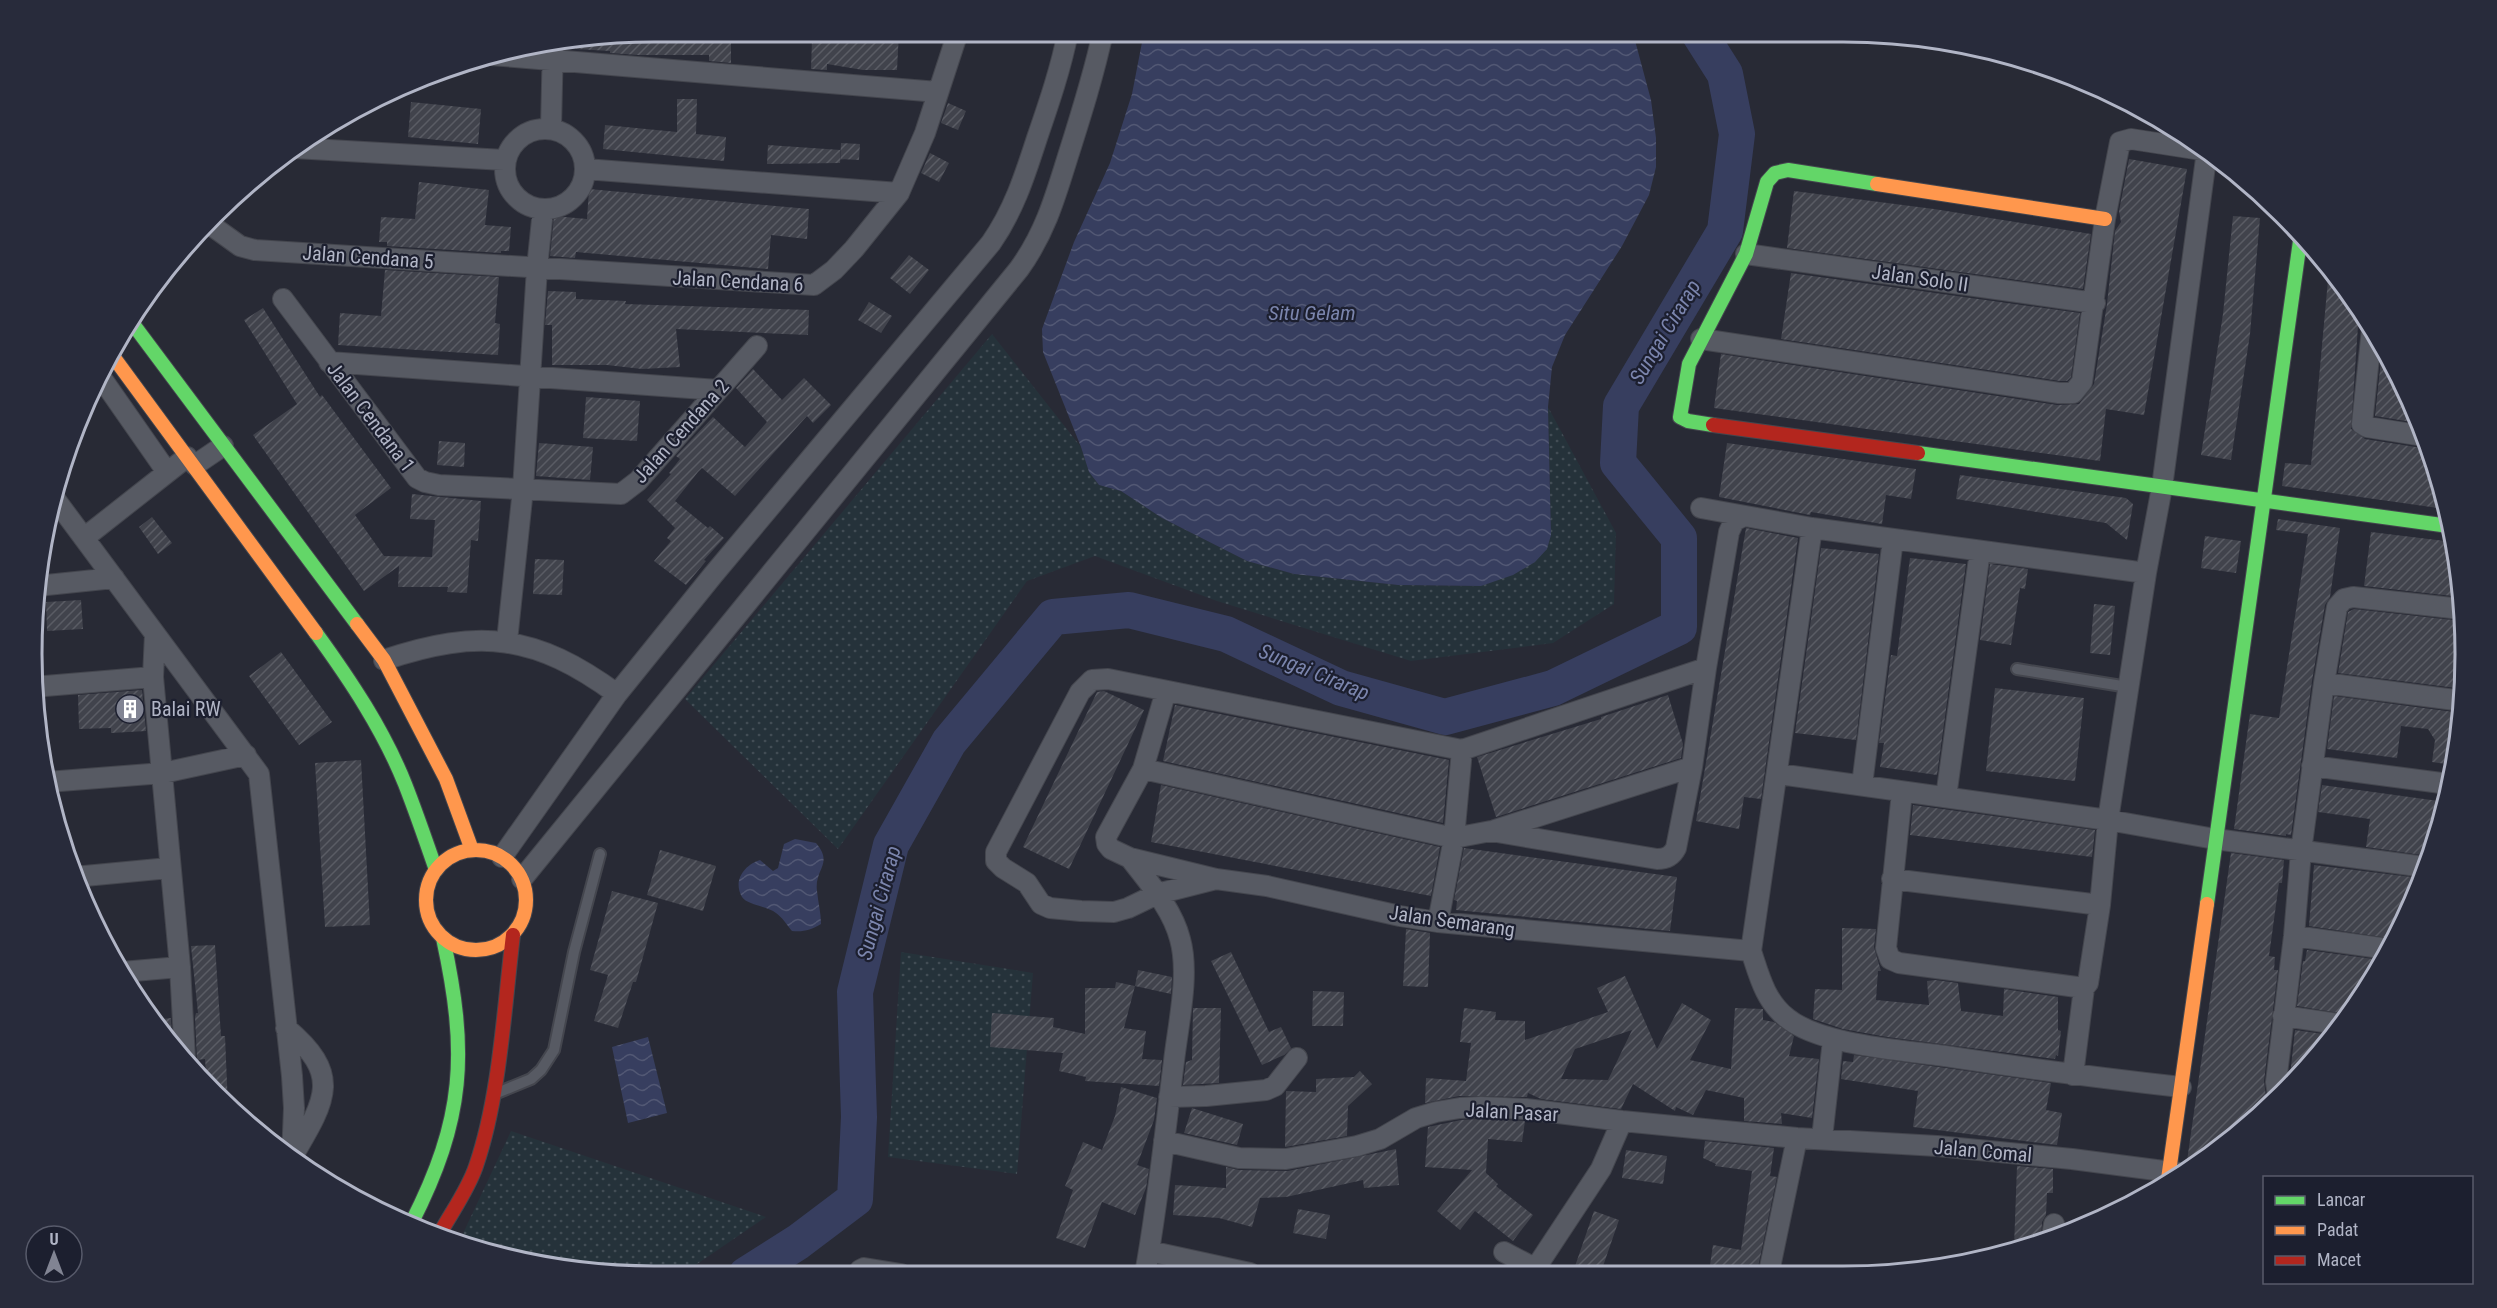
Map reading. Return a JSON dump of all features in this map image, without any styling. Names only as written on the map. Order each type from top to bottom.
[{"type":"street","name":"Jalan Cendana 6","points":[[537,268],[814,285],[834,270],[854,249],[899,193],[925,133],[955,42]]},
{"type":"street","points":[[502,857],[618,694],[713,575],[1004,225],[1016,202],[1045,114],[1065,42]]},
{"type":"street","points":[[522,879],[1019,269],[1035,246],[1047,223],[1086,100],[1100,42]]},
{"type":"street","points":[[556,50],[938,92]]},
{"type":"street","points":[[551,128],[553,51]]},
{"type":"street","points":[[551,128],[565,133],[577,142],[583,154],[585,169],[582,182],[574,196],[560,206],[543,210],[521,202],[512,193],[507,183],[504,160],[511,147],[522,135],[551,128]]},
{"type":"street","points":[[1701,339],[2067,393],[2078,390],[2082,382],[2095,303],[2105,219],[2117,151],[2123,140],[2188,149]]},
{"type":"street","points":[[309,149],[504,160]]},
{"type":"street","points":[[2073,1075],[2084,988],[2088,983],[2100,905],[2108,820],[2128,687],[2162,487],[2206,161]]},
{"type":"street","points":[[585,169],[899,193]]},
{"type":"street","points":[[2105,219],[1788,170],[1775,173],[1767,182],[1746,254],[1689,364],[1678,413],[1685,421],[2441,525]]},
{"type":"street","points":[[507,641],[523,489],[537,268],[543,210]]},
{"type":"street","name":"Jalan Cendana 5","points":[[215,228],[240,246],[255,250],[537,268]]},
{"type":"street","points":[[2173,1169],[2181,1088],[2299,246]]},
{"type":"street","name":"Jalan Solo II","points":[[1746,254],[2095,303]]},
{"type":"street","name":"Jalan Cendana 1","points":[[283,298],[329,362],[421,481],[439,485],[523,489]]},
{"type":"street","points":[[135,330],[205,455],[353,686],[382,736],[404,782],[436,870]]},
{"type":"street","name":"Jalan Cendana 2","points":[[523,489],[614,495],[627,491],[757,346]]},
{"type":"street","points":[[2374,351],[2362,424],[2365,427],[2414,434]]},
{"type":"street","points":[[117,361],[205,455],[384,660],[446,779],[472,850]]},
{"type":"street","points":[[329,362],[718,390]]},
{"type":"street","points":[[105,383],[167,472]]},
{"type":"street","points":[[84,538],[167,472],[205,455]]},
{"type":"street","points":[[61,507],[246,755],[260,780],[294,1108],[292,1148]]},
{"type":"street","points":[[1701,507],[1812,528],[2146,573]]},
{"type":"street","points":[[1491,831],[1657,859],[1666,858],[1676,848],[1692,767],[1729,532],[1734,521],[1744,516]]},
{"type":"street","points":[[1812,528],[1751,951],[1763,988],[1774,1006],[1788,1020],[1833,1040],[2073,1075],[2181,1088]]},
{"type":"street","points":[[1862,785],[1893,539]]},
{"type":"street","points":[[1946,797],[1980,551]]},
{"type":"street","points":[[46,585],[114,579]]},
{"type":"street","points":[[2277,1086],[2301,851],[2337,607],[2343,599],[2353,597],[2453,608]]},
{"type":"street","points":[[155,634],[153,677],[180,967],[184,1046]]},
{"type":"street","points":[[384,660],[445,644],[476,640],[507,641],[536,648],[562,659],[585,671],[618,694]]},
{"type":"street","points":[[1216,879],[1130,858],[1111,849],[1107,844],[1106,837],[1143,769],[1166,691],[1462,750],[1706,668]]},
{"type":"street","points":[[43,686],[153,677]]},
{"type":"street","name":"Jalan Semarang","points":[[1166,691],[1103,679],[1092,680],[1083,687],[995,857],[999,864],[1027,883],[1041,904],[1050,908],[1114,912],[1157,894],[1216,879],[1267,886],[1400,916],[1438,922],[1751,951]]},
{"type":"street","points":[[2324,683],[2453,700]]},
{"type":"street","points":[[1438,922],[1454,838],[1462,750]]},
{"type":"street","points":[[56,781],[163,773],[246,755]]},
{"type":"street","points":[[2312,766],[2441,783]]},
{"type":"street","points":[[1143,769],[1454,838],[1491,831],[1692,767]]},
{"type":"street","points":[[1778,774],[2108,820],[2216,839],[2417,866]]},
{"type":"street","points":[[1902,792],[1886,952],[1894,962],[2084,988]]},
{"type":"street","points":[[472,850],[502,857],[514,867],[522,879],[527,899],[524,918],[513,935],[497,946],[478,951],[460,948],[443,938],[431,923],[426,906],[428,887],[436,870],[458,853],[472,850]]},
{"type":"street","points":[[1130,858],[1157,894],[1176,927],[1184,954],[1170,1097],[1146,1266]]},
{"type":"street","points":[[84,876],[169,868]]},
{"type":"street","points":[[1892,879],[2100,905]]},
{"type":"street","points":[[443,1228],[475,1168],[494,1094],[513,935]]},
{"type":"street","points":[[2294,936],[2380,948]]},
{"type":"street","points":[[415,1217],[429,1191],[443,1156],[459,1086],[460,1026],[454,982],[443,938]]},
{"type":"street","points":[[131,971],[180,967]]},
{"type":"street","points":[[2283,1016],[2332,1023]]},
{"type":"street","points":[[286,1028],[315,1055],[323,1074],[324,1083],[317,1113],[296,1150]]},
{"type":"street","points":[[1822,1138],[1833,1040]]},
{"type":"street","points":[[1170,1097],[1266,1090],[1275,1086],[1297,1058]]},
{"type":"street","name":"Jalan Pasar","points":[[1164,1141],[1262,1161],[1314,1156],[1380,1139],[1416,1118],[1460,1108],[1526,1109],[1797,1138]]},
{"type":"street","points":[[1541,1266],[1602,1168],[1622,1121]]},
{"type":"street","points":[[1770,1266],[1797,1138]]},
{"type":"street","name":"Jalan Comal","points":[[1797,1138],[1822,1138],[2072,1159],[2165,1174]]},
{"type":"street","points":[[1149,1251],[1218,1266]]},
{"type":"street","points":[[1504,1252],[1529,1266]]},
{"type":"lane","points":[[2017,669],[2128,687]]},
{"type":"lane","points":[[494,1094],[531,1079],[541,1070],[554,1050],[574,952],[600,854]]},
{"type":"shaded area","points":[[992,334],[1081,447],[1089,472],[1099,485],[1121,491],[1162,518],[1247,561],[1294,574],[1398,585],[1481,586],[1551,535],[1548,407],[1616,533],[1614,604],[1553,643],[1411,661],[1217,601],[1095,556],[1027,581],[838,849],[685,699]]},
{"type":"shaded area","points":[[901,952],[1033,973],[1017,1174],[888,1157]]},
{"type":"shaded area","points":[[511,1131],[766,1217],[694,1266],[614,1265],[574,1261],[535,1254],[462,1235]]},
{"type":"water","name":"Situ Gelam","points":[[1142,42],[1635,42],[1651,100],[1656,138],[1656,167],[1649,195],[1622,246],[1565,335],[1552,367],[1548,407],[1551,535],[1547,549],[1535,562],[1513,575],[1481,586],[1398,585],[1294,574],[1247,561],[1162,518],[1121,491],[1099,485],[1089,472],[1043,352],[1042,329],[1074,242],[1110,163],[1132,94]]},
{"type":"water","points":[[795,839],[816,843],[823,856],[817,883],[821,924],[800,931],[792,931],[780,917],[772,911],[745,900],[739,891],[742,874],[750,865],[760,860],[773,871],[778,868],[784,844]]},
{"type":"water","points":[[648,1037],[667,1113],[628,1123],[612,1047]]},
{"type":"building","points":[[731,42],[731,63],[709,61],[709,55],[638,55],[576,49],[576,47],[614,43]]},
{"type":"building","points":[[812,42],[898,42],[897,70],[863,70],[827,64],[827,70],[811,69]]},
{"type":"building","points":[[677,99],[697,99],[696,134],[726,137],[724,161],[603,149],[605,125],[677,132]]},
{"type":"building","points":[[411,102],[481,109],[478,144],[408,137]]},
{"type":"building","points":[[948,103],[966,111],[958,130],[941,123]]},
{"type":"building","points":[[841,143],[860,144],[859,160],[840,159]]},
{"type":"building","points":[[768,145],[841,150],[840,163],[767,164]]},
{"type":"building","points":[[930,153],[949,163],[939,182],[921,173]]},
{"type":"building","points":[[2129,159],[2187,169],[2144,415],[2106,409],[2100,461],[1714,408],[1721,354],[2057,405],[2079,404],[2094,384],[2107,304],[2115,231],[2121,222],[2119,211]]},
{"type":"building","points":[[419,182],[489,190],[485,225],[511,227],[509,251],[501,251],[501,253],[387,246],[387,242],[379,242],[381,217],[415,219]]},
{"type":"building","points":[[589,189],[809,209],[807,239],[771,235],[768,269],[576,252],[575,258],[550,256],[554,216],[587,219]]},
{"type":"building","points":[[1794,191],[1934,209],[2091,234],[2083,289],[1787,248]]},
{"type":"building","points":[[2233,216],[2260,218],[2250,334],[2231,460],[2201,455],[2223,314]]},
{"type":"building","points":[[909,255],[929,270],[910,294],[890,278]]},
{"type":"building","points":[[385,270],[499,277],[495,323],[500,324],[498,355],[338,345],[340,313],[381,316]]},
{"type":"building","points":[[1791,273],[2080,313],[2071,377],[2067,381],[2060,381],[1781,339]]},
{"type":"building","points":[[2328,280],[2358,324],[2351,429],[2365,439],[2419,448],[2437,508],[2282,486],[2285,463],[2311,465]]},
{"type":"building","points":[[548,291],[576,292],[576,299],[626,301],[625,304],[809,310],[808,335],[676,329],[680,367],[642,369],[607,365],[552,365],[552,325],[545,325]]},
{"type":"building","points":[[869,302],[892,316],[881,333],[858,320]]},
{"type":"building","points":[[263,308],[320,397],[322,395],[391,488],[355,515],[384,556],[432,557],[435,520],[410,519],[412,494],[481,501],[478,541],[471,540],[467,593],[447,592],[448,587],[398,587],[399,566],[364,591],[253,435],[297,404],[244,320]]},
{"type":"building","points":[[2381,362],[2409,421],[2375,416]]},
{"type":"building","points":[[753,369],[782,400],[804,378],[831,405],[813,423],[807,416],[735,496],[702,468],[698,472],[675,501],[724,538],[686,585],[654,561],[671,541],[667,538],[675,528],[647,500],[671,474],[669,473],[680,459],[676,456],[713,417],[745,447],[767,422],[736,388]]},
{"type":"building","points":[[586,397],[640,401],[637,441],[583,438]]},
{"type":"building","points":[[439,441],[465,443],[464,467],[437,465]]},
{"type":"building","points":[[539,443],[593,447],[590,480],[536,476]]},
{"type":"building","points":[[1727,443],[1916,469],[1911,499],[1886,495],[1882,524],[1811,512],[1810,515],[1719,497]]},
{"type":"building","points":[[1960,475],[2126,498],[2133,504],[2127,540],[2106,523],[1956,499]]},
{"type":"building","points":[[152,517],[172,543],[158,554],[139,527]]},
{"type":"building","points":[[2278,519],[2340,528],[2330,597],[2325,605],[2312,681],[2291,835],[2286,834],[2286,836],[2234,829],[2250,714],[2279,718],[2308,534],[2276,530]]},
{"type":"building","points":[[1746,528],[1798,538],[1761,799],[1744,797],[1739,829],[1696,821]]},
{"type":"building","points":[[2371,532],[2444,541],[2452,596],[2364,586]]},
{"type":"building","points":[[2205,536],[2241,541],[2236,573],[2201,568]]},
{"type":"building","points":[[1821,548],[1879,554],[1856,740],[1795,733]]},
{"type":"building","points":[[1910,558],[1966,564],[1937,775],[1880,767],[1884,743],[1879,743],[1891,655],[1897,656]]},
{"type":"building","points":[[535,559],[564,560],[562,595],[533,594]]},
{"type":"building","points":[[1990,564],[2028,569],[2025,589],[2020,588],[2011,645],[1980,640]]},
{"type":"building","points":[[81,600],[83,629],[47,631],[46,602]]},
{"type":"building","points":[[2094,604],[2115,606],[2110,655],[2090,653]]},
{"type":"building","points":[[2354,609],[2454,620],[2454,688],[2338,673],[2348,612]]},
{"type":"building","points":[[281,652],[332,722],[299,745],[249,676]]},
{"type":"building","points":[[1995,688],[2084,698],[2075,781],[1986,771]]},
{"type":"building","points":[[142,690],[146,731],[111,733],[111,728],[79,729],[78,695]]},
{"type":"building","points":[[1104,691],[1144,710],[1069,869],[1023,847],[1097,692]]},
{"type":"building","points":[[1668,695],[1683,744],[1681,758],[1496,817],[1477,757],[1601,719],[1601,717]]},
{"type":"building","points":[[2334,696],[2452,712],[2445,764],[2432,762],[2435,740],[2428,729],[2401,726],[2397,758],[2327,749]]},
{"type":"building","points":[[1175,705],[1449,760],[1443,823],[1163,761]]},
{"type":"building","points":[[361,760],[370,925],[325,927],[315,763]]},
{"type":"building","points":[[1161,785],[1440,847],[1431,896],[1151,842]]},
{"type":"building","points":[[2322,785],[2437,801],[2421,855],[2366,847],[2370,819],[2318,812]]},
{"type":"building","points":[[1913,805],[2095,830],[2092,857],[1910,835]]},
{"type":"building","points":[[1464,848],[1677,877],[1670,931],[1456,910],[1457,901],[1454,900]]},
{"type":"building","points":[[660,850],[716,866],[703,911],[647,895]]},
{"type":"building","points":[[2231,853],[2284,860],[2269,956],[2275,957],[2274,970],[2278,970],[2264,1081],[2266,1096],[2216,1140],[2187,1160]]},
{"type":"building","points":[[2314,865],[2412,877],[2385,938],[2309,926]]},
{"type":"building","points":[[612,891],[658,903],[636,982],[633,982],[618,1028],[594,1021],[608,975],[590,970]]},
{"type":"building","points":[[1842,928],[1876,929],[1874,947],[1881,971],[1878,971],[1876,1000],[1929,1005],[1927,981],[1935,980],[1958,983],[1961,1011],[2003,1016],[2004,989],[2058,997],[2058,1030],[2061,1031],[2058,1056],[2056,1055],[2055,1059],[1887,1037],[1843,1029],[1813,1019],[1815,989],[1842,990]]},
{"type":"building","points":[[1406,929],[1430,933],[1428,987],[1403,986]]},
{"type":"building","points":[[215,945],[221,1036],[225,1036],[227,1093],[206,1071],[205,1059],[197,1060],[195,1017],[198,1013],[191,946]]},
{"type":"building","points":[[2307,950],[2374,959],[2339,1013],[2297,1006],[2303,961],[2305,961]]},
{"type":"building","points":[[1231,952],[1269,1032],[1281,1027],[1291,1048],[1284,1055],[1262,1065],[1211,961]]},
{"type":"building","points":[[1138,970],[1172,977],[1171,994],[1135,986]]},
{"type":"building","points":[[1625,976],[1657,1049],[1682,1003],[1711,1020],[1690,1060],[1731,1069],[1735,1008],[1763,1009],[1763,1020],[1774,1022],[1794,1036],[1789,1056],[1819,1059],[1812,1118],[1781,1113],[1782,1124],[1744,1121],[1744,1098],[1706,1090],[1693,1115],[1676,1107],[1675,1111],[1633,1084],[1621,1109],[1541,1099],[1528,1093],[1527,1097],[1459,1096],[1425,1103],[1426,1078],[1466,1081],[1471,1043],[1460,1042],[1464,1008],[1496,1012],[1495,1020],[1525,1021],[1525,1040],[1608,1012],[1597,988]],"holes":[[[1632,1030],[1608,1080],[1561,1079],[1575,1049]]]},
{"type":"building","points":[[1116,982],[1135,986],[1124,1028],[1146,1031],[1142,1059],[1162,1060],[1159,1086],[1085,1081],[1086,1077],[1059,1071],[1063,1053],[990,1047],[992,1013],[1054,1018],[1053,1027],[1085,1034],[1085,988],[1115,988]]},
{"type":"building","points":[[1313,991],[1344,992],[1343,1026],[1312,1026]]},
{"type":"building","points":[[1193,1008],[1221,1008],[1219,1083],[1183,1085],[1186,1062],[1192,1060]]},
{"type":"building","points":[[171,1018],[172,1031],[168,1027],[162,1019]]},
{"type":"building","points":[[2295,1030],[2323,1034],[2303,1058],[2290,1071]]},
{"type":"building","points":[[1854,1055],[2051,1083],[2046,1110],[2062,1113],[2057,1145],[1913,1127],[1918,1091],[1841,1079],[1843,1061],[1853,1062]]},
{"type":"building","points":[[1360,1071],[1372,1084],[1348,1106],[1347,1136],[1285,1147],[1286,1091],[1316,1092],[1316,1079],[1354,1077]]},
{"type":"building","points":[[1121,1087],[1157,1098],[1154,1120],[1137,1165],[1149,1169],[1146,1188],[1135,1215],[1102,1202],[1085,1248],[1056,1238],[1073,1190],[1065,1186],[1083,1142],[1102,1150],[1115,1116]]},
{"type":"building","points":[[1192,1108],[1243,1124],[1237,1145],[1184,1133]]},
{"type":"building","points":[[1461,1120],[1525,1121],[1522,1142],[1488,1139],[1486,1173],[1498,1184],[1496,1186],[1533,1215],[1513,1241],[1475,1211],[1460,1230],[1437,1211],[1472,1170],[1425,1167],[1428,1127]]},
{"type":"building","points":[[1705,1141],[1774,1148],[1770,1176],[1777,1177],[1758,1266],[1710,1265],[1713,1245],[1741,1250],[1752,1171],[1715,1166],[1716,1164],[1703,1158]]},
{"type":"building","points":[[1396,1149],[1399,1185],[1364,1188],[1363,1180],[1286,1197],[1260,1198],[1252,1227],[1219,1218],[1173,1215],[1175,1185],[1226,1188],[1226,1167],[1239,1170],[1288,1171]]},
{"type":"building","points":[[1626,1150],[1667,1156],[1663,1184],[1622,1178]]},
{"type":"building","points":[[2017,1166],[2053,1169],[2053,1193],[2047,1193],[2046,1215],[2042,1222],[2041,1233],[2014,1241]]},
{"type":"building","points":[[1298,1209],[1330,1215],[1326,1239],[1293,1233]]},
{"type":"building","points":[[1594,1211],[1619,1220],[1603,1266],[1575,1266]]},
{"type":"waterway","name":"Sungai Cirarap","points":[[760,1266],[798,1242],[855,1199],[859,1117],[855,992],[891,845],[949,742],[1053,617],[1129,610],[1226,634],[1341,688],[1445,717],[1553,688],[1679,627],[1679,538],[1618,463],[1621,406],[1725,231],[1737,134],[1725,74],[1705,42]]},
{"type":"traffic: fast","points":[[1713,425],[1688,421],[1680,417],[1689,364],[1746,254],[1767,182],[1775,173],[1788,170],[1877,184]]},
{"type":"traffic: fast","points":[[2207,904],[2299,246]]},
{"type":"traffic: fast","points":[[136,328],[357,624]]},
{"type":"traffic: fast","points":[[1918,453],[2441,525]]},
{"type":"traffic: fast","points":[[316,633],[353,687],[387,744],[405,784],[436,870]]},
{"type":"traffic: fast","points":[[414,1217],[442,1151],[457,1084],[456,1016],[443,938]]},
{"type":"traffic: slow","points":[[1877,184],[2105,219]]},
{"type":"traffic: slow","points":[[117,361],[316,633]]},
{"type":"traffic: slow","points":[[357,624],[384,660],[446,779],[472,850]]},
{"type":"traffic: slow","points":[[476,850],[495,854],[511,865],[522,881],[526,900],[522,919],[511,935],[495,946],[476,950],[457,946],[441,935],[430,919],[426,900],[430,881],[441,865],[457,854],[476,850]]},
{"type":"traffic: slow","points":[[2169,1172],[2207,904]]},
{"type":"traffic: jam","points":[[1713,425],[1918,453]]},
{"type":"traffic: jam","points":[[443,1228],[469,1184],[491,1111],[513,935]]},
{"type":"place","name":"Balai RW","points":[[130,709]]}]
